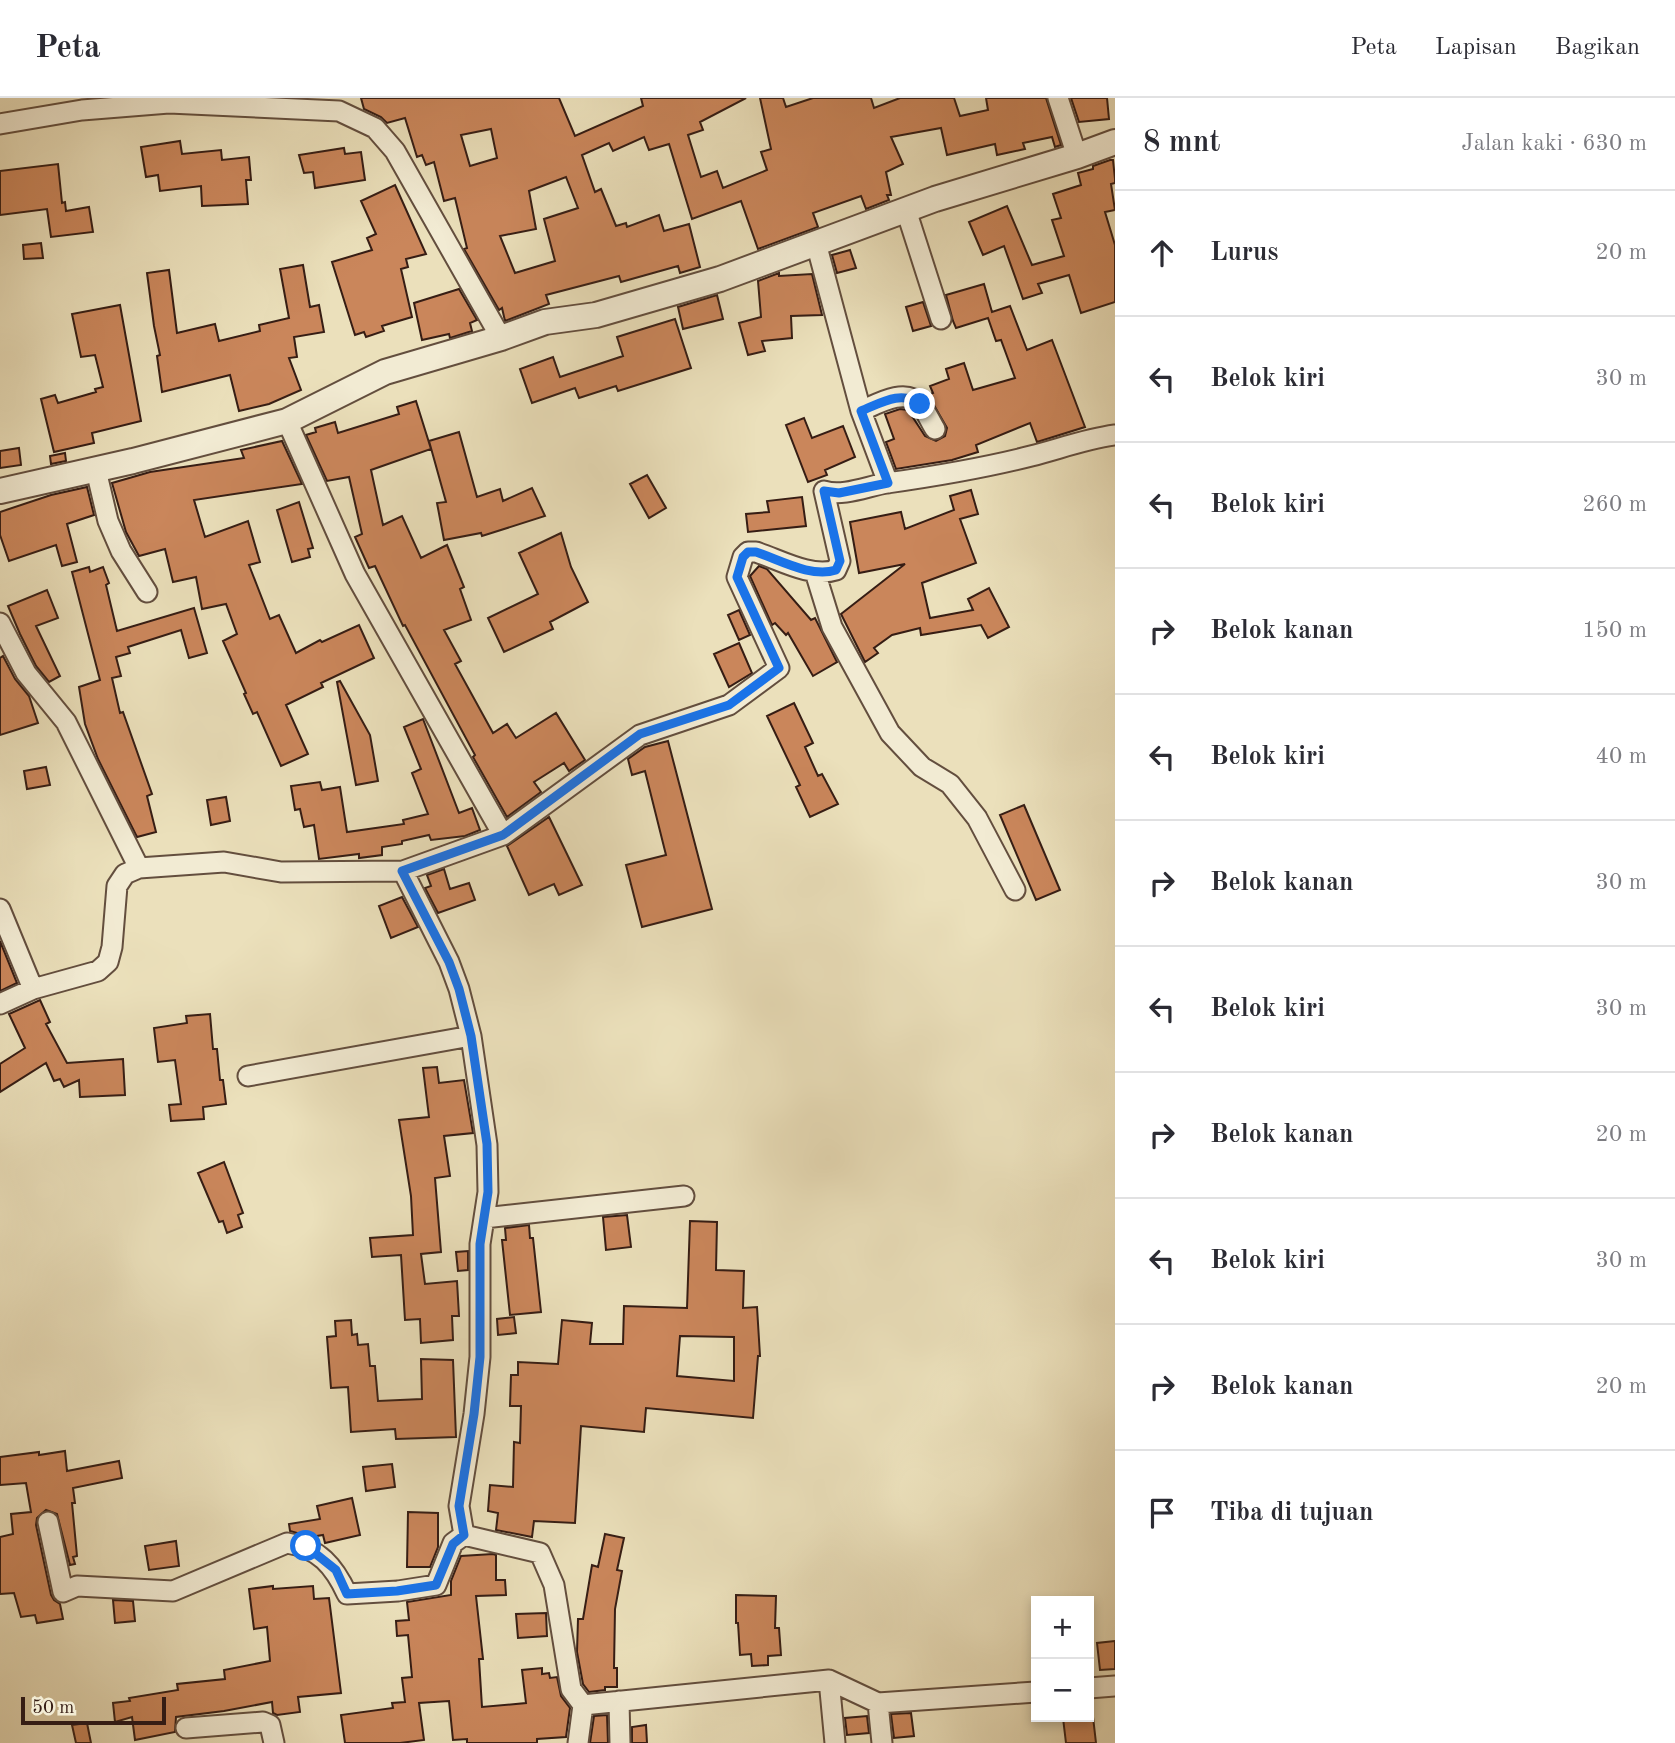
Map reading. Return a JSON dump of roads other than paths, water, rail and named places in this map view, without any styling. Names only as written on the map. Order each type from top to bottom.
[{"type":"street","points":[[1058,98],[1077,156]]},
{"type":"street","points":[[0,124],[82,104],[338,104],[375,128],[395,151],[500,338]]},
{"type":"street","points":[[0,491],[96,470],[287,421],[385,372],[545,322],[596,315],[720,279],[906,210],[1115,142]]},
{"type":"street","points":[[906,210],[941,319]]},
{"type":"street","points":[[816,243],[861,411],[888,483]]},
{"type":"street","points":[[861,411],[891,398],[905,397],[920,404],[935,429]]},
{"type":"street","points":[[287,421],[355,574],[503,835]]},
{"type":"street","points":[[0,1004],[33,989],[98,971],[108,962],[112,947],[117,886],[125,874],[139,869],[224,862],[281,872],[402,871],[503,835],[640,734],[729,705],[779,668],[737,577],[743,557],[748,552],[756,552],[815,572],[826,574],[836,570],[840,561],[824,491],[839,493],[888,483],[915,481],[1032,456],[1092,438],[1115,435]]},
{"type":"street","points":[[96,470],[112,531],[146,592]]},
{"type":"street","points":[[815,572],[832,627],[890,733],[922,767],[950,784],[976,818],[1015,890]]},
{"type":"street","points":[[0,623],[34,686],[66,722],[139,869]]},
{"type":"street","points":[[402,871],[449,962],[459,989],[471,1036],[487,1144],[489,1178],[480,1244],[480,1357],[459,1506],[464,1535]]},
{"type":"street","points":[[0,908],[33,989]]},
{"type":"street","points":[[248,1076],[471,1036]]},
{"type":"street","points":[[484,1218],[684,1196]]},
{"type":"street","points":[[48,1522],[64,1592],[77,1586],[173,1591],[287,1543],[306,1546],[336,1570],[347,1594],[397,1591],[436,1585],[453,1544],[464,1535]]},
{"type":"street","points":[[464,1535],[540,1553],[545,1561],[554,1585],[570,1689],[583,1704],[578,1743]]},
{"type":"street","points":[[583,1704],[829,1681],[878,1703],[1031,1692]]},
{"type":"street","points":[[829,1681],[835,1743]]},
{"type":"street","points":[[1094,1688],[1115,1686]]},
{"type":"street","points":[[619,1702],[620,1743]]},
{"type":"street","points":[[878,1703],[882,1743]]},
{"type":"street","points":[[187,1728],[263,1722],[270,1725],[274,1743]]}]
